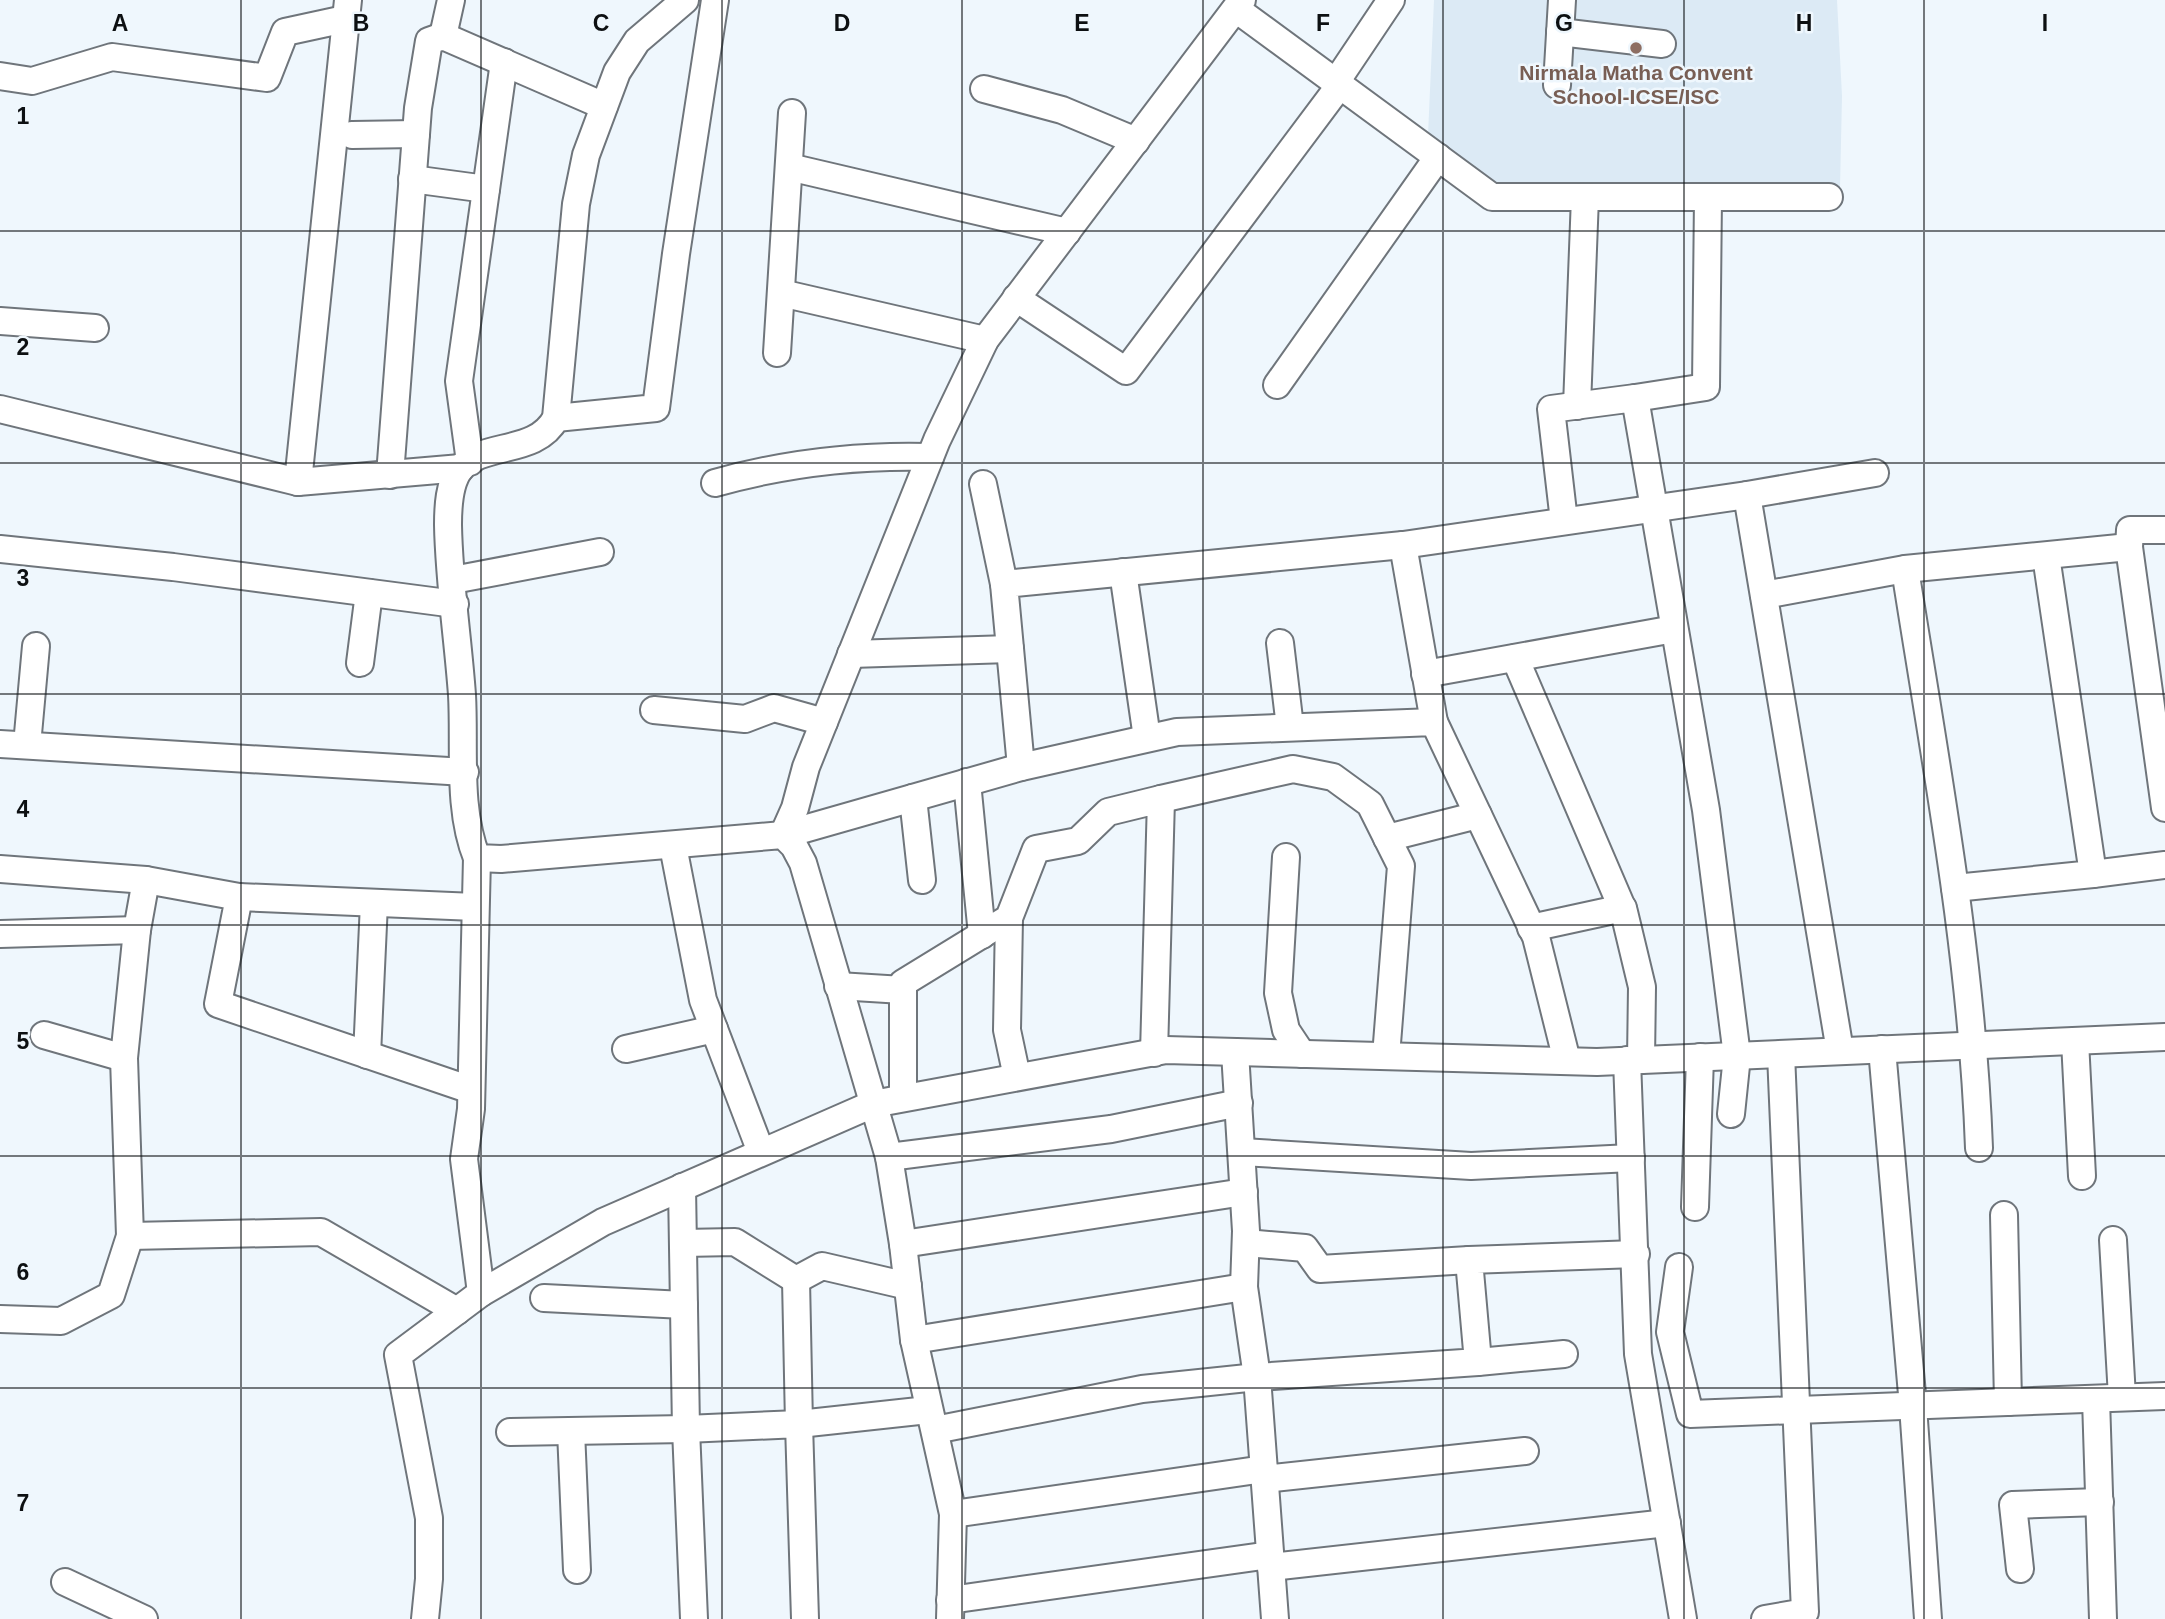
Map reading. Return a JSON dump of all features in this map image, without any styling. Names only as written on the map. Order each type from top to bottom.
[{"type":"street","points":[[443,36],[451,0]]},
{"type":"street","points":[[0,409],[298,482],[390,475],[465,465],[525,443],[550,428],[556,418],[576,204],[586,155],[617,72],[637,41],[685,0]]},
{"type":"street","points":[[556,418],[656,408],[676,254],[715,0]]},
{"type":"street","points":[[1016,298],[1126,371],[1338,84],[1391,0]]},
{"type":"street","points":[[1557,85],[1562,0]]},
{"type":"street","points":[[783,835],[824,722],[930,457],[985,340],[1239,4],[1338,84],[1492,197],[1829,197]]},
{"type":"street","points":[[0,76],[32,81],[113,57],[267,78],[285,32],[346,10],[298,482]]},
{"type":"street","points":[[1560,32],[1662,44]]},
{"type":"street","points":[[390,475],[416,134],[429,41],[443,36],[604,106]]},
{"type":"street","points":[[481,1293],[464,1159],[471,1090],[477,858],[467,836],[448,524],[451,488],[465,465],[459,381],[503,62]]},
{"type":"street","points":[[984,89],[1062,110],[1136,141]]},
{"type":"street","points":[[777,353],[792,113]]},
{"type":"street","points":[[352,135],[416,134]]},
{"type":"street","points":[[1277,385],[1438,157]]},
{"type":"street","points":[[789,167],[1067,232]]},
{"type":"street","points":[[412,179],[486,189]]},
{"type":"street","points":[[1577,406],[1585,197]]},
{"type":"street","points":[[1564,521],[1551,409],[1706,387],[1708,197]]},
{"type":"street","points":[[781,293],[985,340]]},
{"type":"street","points":[[0,321],[95,328]]},
{"type":"street","points":[[1635,398],[1706,810],[1737,1056],[1731,1114]]},
{"type":"street","points":[[715,483],[766,468],[870,455],[930,457]]},
{"type":"street","points":[[1004,584],[1403,545],[1747,495],[1875,473]]},
{"type":"street","points":[[983,484],[1004,584],[1021,767]]},
{"type":"street","points":[[1747,495],[1840,1051]]},
{"type":"street","points":[[2165,530],[2130,530],[2129,547],[2161,755],[2165,808]]},
{"type":"street","points":[[1403,545],[1434,722],[1531,928],[1567,1061]]},
{"type":"street","points":[[1764,595],[1905,569],[2129,547]]},
{"type":"street","points":[[0,549],[369,593],[454,592],[600,552]]},
{"type":"street","points":[[2046,556],[2093,874]]},
{"type":"street","points":[[1905,569],[1955,888],[1975,1045],[1979,1148]]},
{"type":"street","points":[[1123,572],[1147,738]]},
{"type":"street","points":[[360,663],[369,593]]},
{"type":"street","points":[[1425,674],[1674,629]]},
{"type":"street","points":[[1280,643],[1290,727]]},
{"type":"street","points":[[27,745],[37,646]]},
{"type":"street","points":[[851,654],[1010,649]]},
{"type":"street","points":[[1515,658],[1623,908],[1642,987],[1634,1060],[1631,1158],[1638,1354],[1682,1619]]},
{"type":"street","points":[[654,710],[745,719],[774,708],[824,722]]},
{"type":"street","points":[[477,858],[501,859],[783,835],[1021,767],[1177,732],[1434,722]]},
{"type":"street","points":[[0,744],[465,772]]},
{"type":"street","points":[[1017,1077],[1007,1030],[1009,918],[1036,849],[1078,841],[1108,812],[1293,769],[1333,777],[1370,804],[1401,866],[1386,1056]]},
{"type":"street","points":[[967,782],[982,935]]},
{"type":"street","points":[[913,798],[922,880]]},
{"type":"street","points":[[1154,1053],[1161,799]]},
{"type":"street","points":[[1388,838],[1478,815]]},
{"type":"street","points":[[783,835],[794,846],[803,863],[889,1157],[904,1244],[914,1340],[953,1514],[950,1609],[1270,1561],[1667,1523]]},
{"type":"street","points":[[673,846],[702,1000],[761,1152]]},
{"type":"street","points":[[1286,857],[1278,993],[1286,1030],[1302,1054]]},
{"type":"street","points":[[1955,888],[2165,865]]},
{"type":"street","points":[[0,869],[146,880],[239,897],[475,908]]},
{"type":"street","points":[[0,1319],[61,1321],[110,1296],[130,1236],[124,1058],[137,930],[146,880]]},
{"type":"street","points":[[239,897],[218,1004],[471,1090]]},
{"type":"street","points":[[367,1055],[373,903]]},
{"type":"street","points":[[1531,928],[1623,908]]},
{"type":"street","points":[[903,1097],[903,984],[1009,918]]},
{"type":"street","points":[[0,934],[137,930]]},
{"type":"street","points":[[838,986],[903,990]]},
{"type":"street","points":[[626,1049],[714,1029]]},
{"type":"street","points":[[44,1035],[124,1058]]},
{"type":"street","points":[[425,1619],[429,1579],[429,1518],[398,1356],[481,1293],[603,1222],[873,1104],[1154,1053],[1236,1052],[1567,1061],[1634,1060],[2165,1037]]},
{"type":"street","points":[[2075,1041],[2082,1176]]},
{"type":"street","points":[[1882,1049],[1913,1406],[1928,1619]]},
{"type":"street","points":[[1236,1052],[1246,1243],[1244,1287],[1257,1377],[1275,1619]]},
{"type":"street","points":[[1765,1619],[1805,1612],[1782,1054]]},
{"type":"street","points":[[1695,1207],[1700,1057]]},
{"type":"street","points":[[889,1157],[1111,1129],[1238,1103]]},
{"type":"street","points":[[1242,1152],[1471,1166],[1631,1158]]},
{"type":"street","points":[[682,1187],[692,1619]]},
{"type":"street","points":[[904,1244],[1244,1192]]},
{"type":"street","points":[[2004,1215],[2008,1402]]},
{"type":"street","points":[[130,1236],[321,1232],[457,1311]]},
{"type":"street","points":[[2103,1619],[2100,1502],[2109,1398],[2113,1240]]},
{"type":"street","points":[[683,1243],[735,1241],[796,1280]]},
{"type":"street","points":[[1246,1243],[1304,1248],[1320,1269],[1636,1254]]},
{"type":"street","points":[[1469,1260],[1478,1362]]},
{"type":"street","points":[[796,1280],[822,1266],[908,1286]]},
{"type":"street","points":[[1679,1267],[1670,1332],[1690,1414],[2165,1396]]},
{"type":"street","points":[[796,1280],[805,1619]]},
{"type":"street","points":[[914,1340],[1244,1287]]},
{"type":"street","points":[[544,1298],[684,1305]]},
{"type":"street","points":[[510,1432],[686,1430],[931,1420],[1142,1389],[1257,1377],[1564,1354]]},
{"type":"street","points":[[571,1431],[577,1570]]},
{"type":"street","points":[[953,1514],[1264,1474],[1525,1451]]},
{"type":"street","points":[[2020,1569],[2013,1505],[2100,1502]]},
{"type":"street","points":[[65,1582],[144,1619]]},
{"type":"shaded area","name":"Nirmala Matha Convent School-ICSE/ISC","points":[[1434,0],[1837,0],[1842,96],[1840,188],[1504,187],[1428,135]]},
{"type":"place","name":"Nirmala Matha Convent School-ICSE/ISC","points":[[1636,48]]}]
